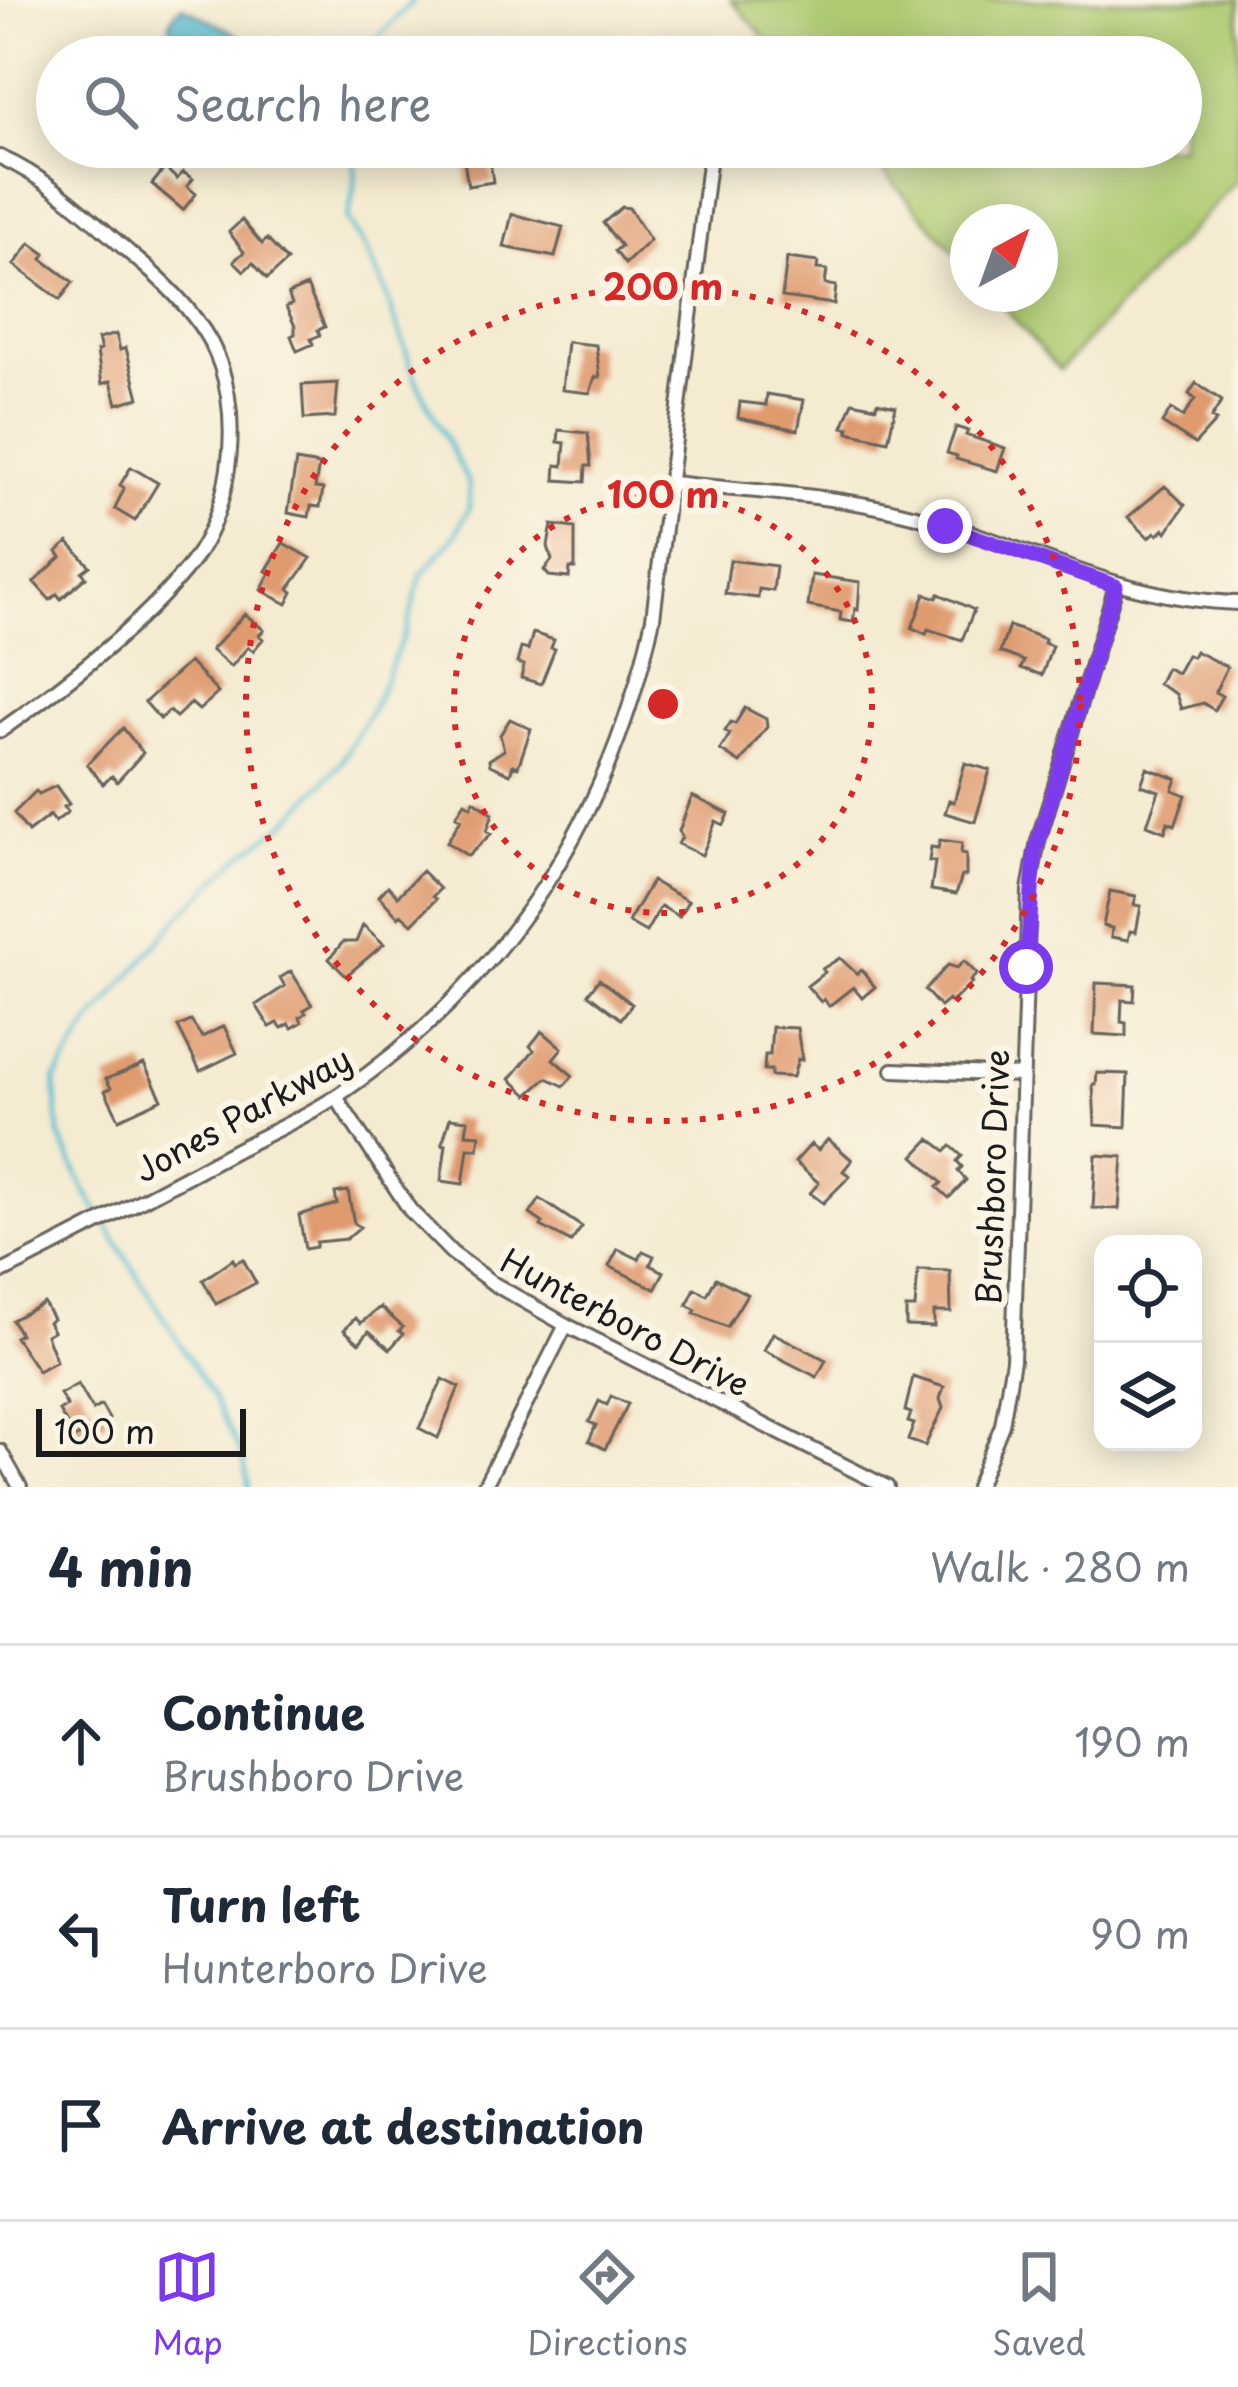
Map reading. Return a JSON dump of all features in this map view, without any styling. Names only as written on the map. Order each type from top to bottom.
[{"type":"street","points":[[0,157],[56,190],[179,298],[212,345],[227,397],[232,445],[222,499],[193,561],[111,641],[0,731]]},
{"type":"street","name":"Jones Parkway","points":[[0,1273],[336,1097],[397,1052],[448,1005],[520,923],[562,862],[606,772],[639,682],[653,618],[709,168]]},
{"type":"street","points":[[671,483],[902,512],[1116,586],[1204,602],[1238,603]]},
{"type":"street","name":"Brushboro Drive","points":[[977,1487],[1002,1425],[1013,1360],[1029,890],[1035,852],[1116,586]]},
{"type":"street","points":[[893,1070],[1020,1075]]},
{"type":"street","name":"Hunterboro Drive","points":[[336,1097],[410,1210],[452,1253],[494,1284],[887,1487]]},
{"type":"street","points":[[484,1487],[566,1325]]},
{"type":"street","points":[[0,1451],[20,1487]]},
{"type":"green space","points":[[731,0],[1238,0],[1238,180],[1059,370],[1008,312],[1058,312],[1058,204],[950,204],[950,247],[881,168],[1202,168],[1202,36],[763,36]]},
{"type":"water","points":[[182,6],[238,36],[172,36],[176,12]]},
{"type":"building","points":[[165,168],[177,179],[183,172],[193,179],[187,186],[196,194],[183,210],[152,184]]},
{"type":"building","points":[[465,168],[491,168],[493,182],[468,186]]},
{"type":"building","points":[[622,207],[629,208],[650,240],[625,264],[615,251],[621,246],[603,223]]},
{"type":"building","points":[[512,214],[563,227],[555,257],[504,247]]},
{"type":"building","points":[[242,220],[262,244],[267,239],[287,261],[267,279],[253,263],[244,271],[234,261],[244,252],[229,232]]},
{"type":"building","points":[[30,243],[45,254],[42,259],[73,282],[60,300],[14,265]]},
{"type":"building","points":[[787,258],[818,262],[817,269],[827,270],[825,284],[836,286],[834,304],[782,297]]},
{"type":"building","points":[[307,286],[325,327],[311,339],[313,344],[297,351],[291,336],[295,326],[286,307],[292,304],[288,294]]},
{"type":"building","points":[[116,334],[120,350],[126,348],[139,398],[117,404],[111,381],[102,384],[97,351],[101,350],[98,339]]},
{"type":"building","points":[[567,342],[596,345],[600,377],[595,377],[590,393],[562,390]]},
{"type":"building","points":[[338,383],[335,417],[304,419],[302,385]]},
{"type":"building","points":[[1196,383],[1222,401],[1211,418],[1216,421],[1195,444],[1162,423],[1171,409],[1183,417],[1195,399],[1189,394]]},
{"type":"building","points":[[767,394],[804,400],[798,430],[738,418],[740,402],[766,405]]},
{"type":"building","points":[[853,402],[896,406],[888,441],[843,427]]},
{"type":"building","points":[[956,427],[1005,448],[997,471],[947,453]]},
{"type":"building","points":[[559,430],[588,433],[591,466],[586,466],[585,482],[555,480],[556,465],[563,466],[565,443],[558,442]]},
{"type":"building","points":[[296,461],[319,465],[315,488],[323,489],[320,507],[311,506],[309,517],[288,513]]},
{"type":"building","points":[[131,467],[158,483],[135,521],[115,509],[124,488],[120,485]]},
{"type":"building","points":[[1165,486],[1185,505],[1167,532],[1155,532],[1149,538],[1128,517]]},
{"type":"building","points":[[552,525],[575,528],[575,568],[570,568],[569,578],[549,576],[544,570],[552,560],[548,546]]},
{"type":"building","points":[[68,542],[90,566],[82,572],[86,577],[61,599],[57,594],[50,600],[34,582],[61,557],[57,552]]},
{"type":"building","points":[[283,543],[311,558],[289,589],[293,592],[287,604],[261,590]]},
{"type":"building","points":[[730,560],[776,566],[773,591],[759,589],[758,598],[725,594]]},
{"type":"building","points":[[812,575],[860,582],[853,622],[840,620],[841,612],[808,606]]},
{"type":"building","points":[[925,594],[937,598],[939,594],[974,610],[962,640],[912,628]]},
{"type":"building","points":[[245,614],[264,630],[259,635],[263,639],[253,651],[248,647],[231,667],[211,650]]},
{"type":"building","points":[[1009,626],[1052,646],[1042,675],[1021,668],[1024,661],[1000,652]]},
{"type":"building","points":[[533,633],[554,640],[541,684],[521,678],[524,665],[517,663]]},
{"type":"building","points":[[1195,651],[1227,667],[1215,692],[1222,696],[1214,710],[1203,703],[1181,709],[1176,694],[1158,684],[1166,668],[1177,673],[1187,655],[1192,657]]},
{"type":"building","points":[[189,662],[218,693],[199,710],[191,703],[176,717],[169,711],[160,719],[145,702]]},
{"type":"building","points":[[745,708],[766,719],[767,727],[740,763],[720,750],[730,734],[725,731]]},
{"type":"building","points":[[510,719],[531,729],[518,767],[513,765],[510,774],[490,765],[489,760],[504,750],[500,735]]},
{"type":"building","points":[[123,728],[143,753],[117,782],[112,776],[103,784],[87,764]]},
{"type":"building","points":[[965,763],[990,770],[975,822],[945,813],[949,800],[954,802]]},
{"type":"building","points":[[1147,768],[1177,779],[1173,790],[1186,795],[1175,825],[1168,822],[1165,832],[1147,825],[1159,791],[1141,785]]},
{"type":"building","points":[[56,786],[69,804],[64,807],[68,812],[55,822],[50,815],[28,832],[14,813],[36,791],[39,794]]},
{"type":"building","points":[[692,796],[729,814],[724,825],[716,821],[702,855],[678,844]]},
{"type":"building","points":[[474,800],[493,813],[487,831],[491,834],[468,856],[447,842],[465,802],[471,806]]},
{"type":"building","points":[[940,840],[962,843],[961,853],[966,854],[966,876],[956,894],[931,890],[935,862],[929,861],[931,847],[938,848]]},
{"type":"building","points":[[422,871],[440,889],[412,924],[401,914],[398,917],[379,896],[388,886],[398,896]]},
{"type":"building","points":[[652,881],[688,901],[679,917],[661,906],[646,932],[628,922]]},
{"type":"building","points":[[1110,891],[1136,896],[1134,905],[1141,906],[1136,932],[1130,931],[1128,940],[1111,937],[1112,928],[1103,926]]},
{"type":"building","points":[[363,925],[384,944],[346,976],[329,959],[343,942],[356,942]]},
{"type":"building","points":[[840,958],[857,974],[862,970],[875,987],[862,998],[853,987],[829,1006],[807,986]]},
{"type":"building","points":[[964,961],[977,974],[951,1003],[948,1000],[940,1007],[925,990],[948,965],[957,968]]},
{"type":"building","points":[[291,971],[312,1005],[304,1010],[302,1022],[292,1028],[278,1023],[270,1027],[256,1005],[285,986],[280,978]]},
{"type":"building","points":[[599,979],[632,1004],[621,1019],[588,994]]},
{"type":"building","points":[[1096,983],[1135,985],[1134,1001],[1122,1000],[1126,1036],[1094,1034]]},
{"type":"building","points":[[191,1021],[202,1037],[224,1026],[237,1053],[200,1071],[178,1027]]},
{"type":"building","points":[[772,1027],[797,1028],[802,1060],[798,1059],[793,1077],[771,1076],[771,1070],[764,1070]]},
{"type":"building","points":[[542,1031],[562,1048],[553,1059],[573,1076],[564,1086],[547,1078],[528,1095],[510,1079],[534,1050],[530,1046]]},
{"type":"building","points":[[144,1064],[162,1099],[119,1119],[105,1091],[111,1088],[106,1079]]},
{"type":"building","points":[[1097,1073],[1128,1074],[1126,1127],[1095,1125]]},
{"type":"building","points":[[450,1118],[468,1120],[466,1134],[480,1135],[478,1149],[468,1148],[463,1184],[441,1181],[446,1145],[442,1144]]},
{"type":"building","points":[[828,1139],[852,1160],[843,1171],[850,1176],[823,1203],[810,1193],[819,1183],[795,1162],[811,1144],[818,1150]]},
{"type":"building","points":[[930,1139],[946,1151],[951,1146],[962,1156],[958,1171],[966,1180],[949,1198],[937,1187],[942,1183],[914,1156]]},
{"type":"building","points":[[1096,1155],[1123,1157],[1119,1209],[1093,1208]]},
{"type":"building","points":[[348,1191],[354,1223],[360,1227],[346,1239],[316,1242],[316,1247],[305,1249],[299,1215],[337,1204],[335,1193]]},
{"type":"building","points":[[540,1199],[582,1227],[571,1242],[541,1226],[530,1214]]},
{"type":"building","points":[[618,1249],[639,1259],[643,1251],[654,1256],[650,1265],[664,1272],[655,1289],[609,1266]]},
{"type":"building","points":[[233,1259],[235,1263],[243,1259],[256,1283],[216,1304],[203,1280]]},
{"type":"building","points":[[918,1270],[950,1271],[951,1312],[934,1312],[934,1327],[906,1326],[906,1308],[915,1308]]},
{"type":"building","points":[[716,1278],[747,1294],[727,1327],[694,1313],[687,1305],[695,1288],[707,1295]]},
{"type":"building","points":[[44,1303],[53,1319],[48,1322],[53,1331],[46,1335],[56,1361],[38,1371],[15,1337],[20,1334],[12,1320]]},
{"type":"building","points":[[380,1307],[403,1327],[390,1349],[369,1331],[359,1343],[344,1330],[355,1318],[361,1323]]},
{"type":"building","points":[[773,1333],[826,1360],[817,1377],[764,1350]]},
{"type":"building","points":[[913,1377],[944,1387],[943,1408],[925,1446],[908,1440],[914,1424],[908,1422],[911,1413],[905,1411]]},
{"type":"building","points":[[443,1379],[459,1387],[438,1438],[419,1428]]},
{"type":"building","points":[[78,1384],[93,1410],[101,1405],[109,1419],[75,1438],[59,1411],[67,1406],[60,1394]]},
{"type":"building","points":[[611,1396],[628,1404],[605,1449],[589,1441],[596,1425],[589,1422],[599,1401],[607,1405]]},
{"type":"waterway","points":[[379,36],[414,0]]},
{"type":"waterway","points":[[249,1487],[243,1457],[214,1399],[84,1189],[59,1135],[55,1080],[91,1022],[180,916],[241,856],[286,823],[340,764],[373,707],[407,628],[421,575],[454,537],[469,508],[469,484],[416,380],[384,288],[347,220],[354,168]]},
{"type":"route","points":[[945,526],[1116,586],[1035,852],[1026,967]]}]
